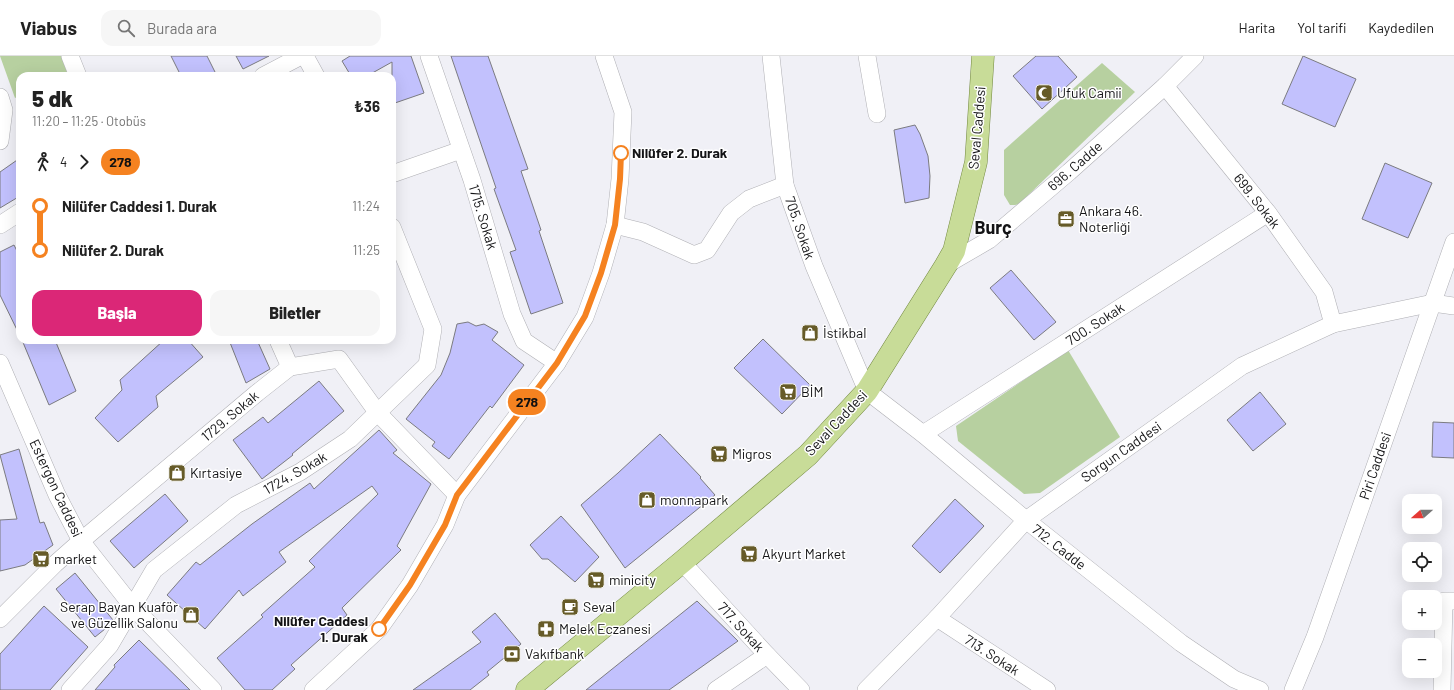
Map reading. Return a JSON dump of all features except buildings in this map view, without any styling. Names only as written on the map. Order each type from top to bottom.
[{"type":"main road","name":"Seval Caddesi","points":[[527,690],[682,562],[808,455],[867,390],[954,251],[976,162],[983,56]]},
{"type":"street","points":[[70,56],[76,72]]},
{"type":"street","points":[[271,72],[301,56]]},
{"type":"street","points":[[305,56],[314,72]]},
{"type":"street","name":"1715. Sokak","points":[[429,56],[472,180],[512,314],[524,341],[557,363]]},
{"type":"street","points":[[313,690],[379,629],[410,585],[445,525],[457,495],[557,363],[585,316],[601,273],[615,225],[620,179],[622,112],[604,56]]},
{"type":"street","name":"705. Sokak","points":[[771,56],[785,185],[814,266],[867,390]]},
{"type":"street","points":[[867,56],[877,114]]},
{"type":"street","name":"696. Cadde","points":[[946,266],[990,240],[1165,86],[1195,56]]},
{"type":"street","name":"699. Sokak","points":[[1165,86],[1268,213],[1324,292],[1333,324]]},
{"type":"street","points":[[0,97],[4,110],[0,141]]},
{"type":"street","points":[[396,173],[462,150]]},
{"type":"street","points":[[615,225],[643,232],[694,255],[707,250],[731,213],[737,208],[749,199],[785,185]]},
{"type":"street","name":"700. Sokak","points":[[923,434],[1268,213]]},
{"type":"street","points":[[0,225],[16,217]]},
{"type":"street","name":"Piri Caddesi","points":[[1293,690],[1314,637],[1454,242]]},
{"type":"street","name":"1724. Sokak","points":[[70,690],[110,645],[154,570],[236,505],[300,472],[350,439],[427,365],[433,329],[398,260],[396,249]]},
{"type":"street","name":"Sorgun Caddesi","points":[[866,690],[936,618],[1026,520],[1242,366],[1333,324],[1433,303],[1454,306]]},
{"type":"street","points":[[280,344],[290,367]]},
{"type":"street","name":"1729. Sokak","points":[[0,619],[55,564],[81,541],[290,367],[339,359],[377,412],[457,495]]},
{"type":"street","name":"Estergon Caddesi","points":[[0,363],[57,494],[81,541],[133,607],[213,690]]},
{"type":"street","name":"712. Cadde","points":[[867,390],[923,434],[1026,520],[1181,643],[1234,679],[1260,690]]},
{"type":"street","name":"717. Sokak","points":[[682,562],[801,690]]},
{"type":"street","points":[[1442,690],[1444,601],[1454,601]]},
{"type":"street","name":"713. Sokak","points":[[936,618],[1042,689]]},
{"type":"street","points":[[716,690],[767,655]]},
{"type":"green space","points":[[0,56],[61,56],[67,72],[16,72],[15,98]]},
{"type":"green space","points":[[1102,63],[1135,92],[1019,204],[1010,205],[1004,195],[1004,150]]},
{"type":"green space","points":[[1068,350],[1120,437],[1040,493],[1024,494],[958,441],[956,426]]},
{"type":"bus line","name":"278","points":[[379,629],[410,585],[445,525],[457,495],[557,363],[585,316],[601,273],[615,225],[621,153]]},
{"type":"place","name":"Ufuk Camii","points":[[1044,93]]},
{"type":"place","name":"Nilüfer 2. Durak","points":[[621,153]]},
{"type":"place","name":"Ankara 46. Noterliği","points":[[1066,219]]},
{"type":"place","name":"İstikbal","points":[[810,333]]},
{"type":"place","name":"BİM","points":[[788,392]]},
{"type":"place","name":"Migros","points":[[719,454]]},
{"type":"place","name":"Kırtasiye","points":[[177,473]]},
{"type":"place","name":"monnapark","points":[[647,500]]},
{"type":"place","name":"Akyurt Market","points":[[749,554]]},
{"type":"place","name":"market","points":[[41,559]]},
{"type":"place","name":"minicity","points":[[596,580]]},
{"type":"place","name":"Seval","points":[[570,607]]},
{"type":"place","name":"Serap Bayan Kuaför ve Güzellik Salonu","points":[[191,615]]},
{"type":"place","name":"Nilüfer Caddesi 1. Durak","points":[[379,629]]},
{"type":"place","name":"Melek Eczanesi","points":[[546,629]]},
{"type":"place","name":"Vakıfbank","points":[[512,654]]},
{"type":"district","name":"Burç","points":[[993,228]]}]
